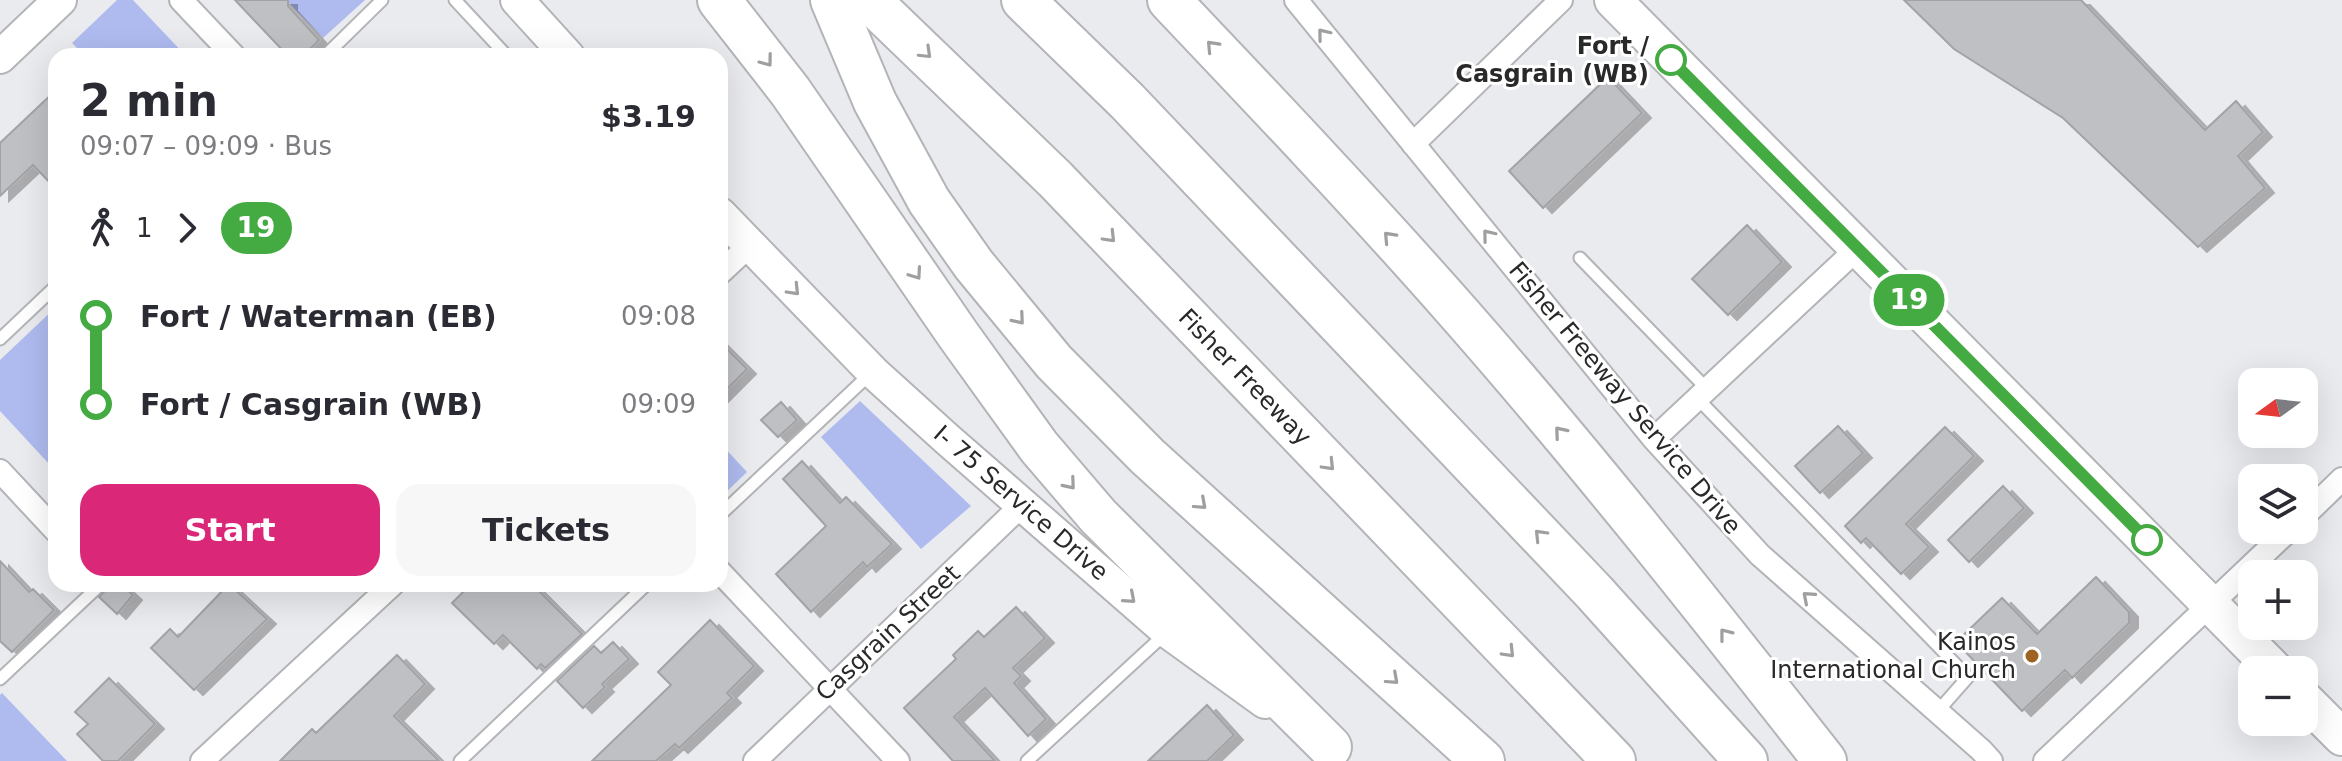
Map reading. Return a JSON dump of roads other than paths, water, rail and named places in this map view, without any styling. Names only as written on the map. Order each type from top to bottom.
[{"type":"highway","points":[[719,0],[790,91],[983,372],[1039,447],[1098,516],[1331,756]]},
{"type":"highway","points":[[832,0],[894,141],[947,231],[1054,362],[1147,456],[1483,761]]},
{"type":"highway","name":"Fisher Freeway","points":[[869,0],[1055,179],[1614,761]]},
{"type":"highway","points":[[1023,0],[1127,101],[1561,557],[1746,761]]},
{"type":"highway","points":[[1169,0],[1448,301],[1525,390],[1670,564],[1825,761]]},
{"type":"main road","points":[[0,57],[60,0]]},
{"type":"main road","points":[[517,0],[561,48]]},
{"type":"main road","points":[[1613,0],[2261,656]]},
{"type":"main road","name":"I- 75 Service Drive","points":[[728,222],[873,372],[1022,505],[1168,632],[1331,756]]},
{"type":"main road","points":[[2318,713],[2342,737]]},
{"type":"street","points":[[181,0],[226,48]]},
{"type":"street","name":"Fisher Freeway Service Drive","points":[[1296,0],[1654,439],[1760,555],[1991,761]]},
{"type":"street","points":[[1413,144],[1561,0]]},
{"type":"street","points":[[728,266],[750,245]]},
{"type":"street","points":[[1654,439],[1858,248]]},
{"type":"street","points":[[0,471],[48,522]]},
{"type":"street","points":[[2318,502],[2342,479]]},
{"type":"street","name":"Casgrain Street","points":[[755,761],[1022,505]]},
{"type":"street","points":[[2045,761],[2275,544]]},
{"type":"street","points":[[728,581],[898,761]]},
{"type":"street","points":[[202,761],[384,592]]},
{"type":"lane","points":[[333,48],[382,0]]},
{"type":"lane","points":[[455,0],[500,48]]},
{"type":"lane","points":[[1580,258],[1701,393],[1968,677],[1938,711]]},
{"type":"lane","points":[[0,339],[48,294]]},
{"type":"lane","points":[[728,508],[873,372]]},
{"type":"lane","points":[[0,679],[92,592]]},
{"type":"lane","points":[[460,761],[639,592]]},
{"type":"lane","points":[[1027,761],[1168,632]]},
{"type":"place","name":"Fort / Casgrain (WB)","points":[[1671,60]]},
{"type":"place","name":"Kainos International Church","points":[[2032,656]]}]
